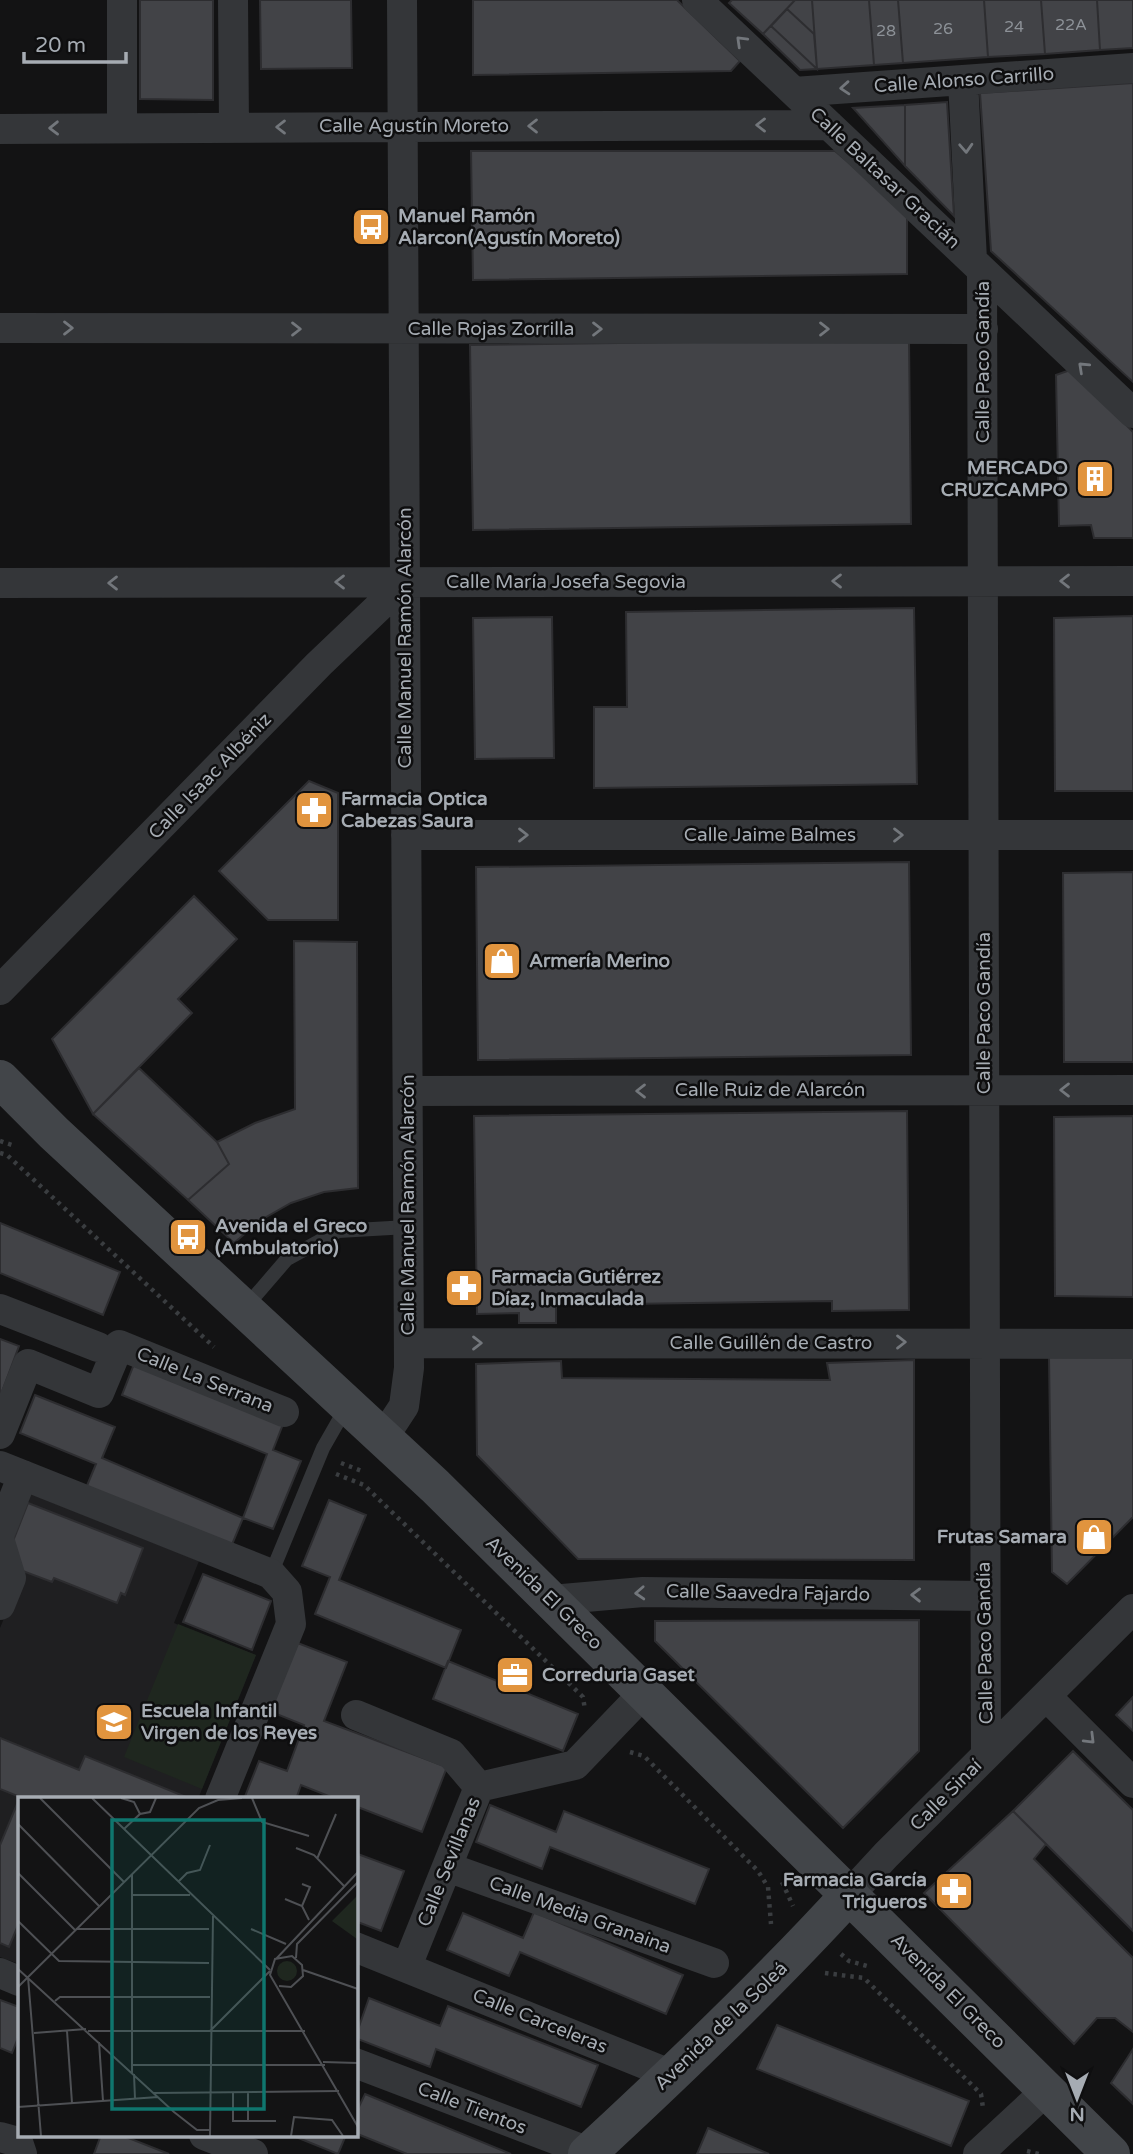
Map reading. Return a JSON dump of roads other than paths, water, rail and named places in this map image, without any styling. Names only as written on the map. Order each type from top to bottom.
[{"type":"main road","name":"Avenida El Greco","points":[[0,1079],[54,1133],[383,1438],[551,1600],[1111,2154]]},
{"type":"main road","name":"Avenida El Greco","points":[[0,1101],[54,1133]]},
{"type":"main road","name":"Avenida de la Soleá","points":[[588,2153],[672,2075],[817,1931],[850,1894]]},
{"type":"street","points":[[122,0],[122,128]]},
{"type":"street","points":[[233,0],[234,127]]},
{"type":"street","name":"Calle Manuel Ramón Alarcón","points":[[383,1438],[404,1406],[409,1368],[402,0]]},
{"type":"street","name":"Calle Baltasar Gracián","points":[[697,0],[1133,414]]},
{"type":"street","name":"Calle Alonso Carrillo","points":[[794,92],[1133,68]]},
{"type":"street","name":"Calle Paco Gandía","points":[[963,80],[983,329],[986,1755]]},
{"type":"street","name":"Calle Agustín Moreto","points":[[0,129],[829,125]]},
{"type":"street","name":"Calle Rojas Zorrilla","points":[[0,328],[983,329]]},
{"type":"street","name":"Calle María Josefa Segovia","points":[[0,583],[1133,581]]},
{"type":"street","name":"Calle Isaac Albéniz","points":[[6,979],[319,664],[405,582]]},
{"type":"street","name":"Calle Jaime Balmes","points":[[406,835],[1133,835]]},
{"type":"street","name":"Calle Ruiz de Alarcón","points":[[408,1091],[1133,1090]]},
{"type":"street","points":[[0,1309],[98,1347]]},
{"type":"street","name":"Calle Guillén de Castro","points":[[409,1343],[1133,1344]]},
{"type":"street","name":"Calle La Serrana","points":[[0,1434],[27,1364],[99,1393],[119,1345],[284,1412]]},
{"type":"street","points":[[0,1533],[12,1471],[271,1574],[287,1592],[291,1624],[221,1797]]},
{"type":"street","points":[[0,1542],[10,1578],[0,1605]]},
{"type":"street","name":"Calle Saavedra Fajardo","points":[[551,1600],[643,1592],[984,1596]]},
{"type":"street","name":"Calle Sinaí","points":[[850,1894],[886,1854],[1133,1609]]},
{"type":"street","name":"Calle Sevillanas","points":[[407,1966],[479,1787],[575,1765],[646,1692]]},
{"type":"street","points":[[1046,1696],[1133,1783]]},
{"type":"street","points":[[356,1715],[451,1754],[479,1787]]},
{"type":"street","name":"Calle Media Granaina","points":[[447,1867],[714,1963]]},
{"type":"street","name":"Calle Carceleras","points":[[357,1948],[672,2075]]},
{"type":"street","points":[[0,1973],[18,1981]]},
{"type":"street","name":"Calle Tientos","points":[[357,2064],[588,2153]]},
{"type":"street","points":[[989,2144],[1047,2090]]},
{"type":"street","points":[[207,2136],[253,2154]]},
{"type":"street","points":[[0,2137],[18,2142],[22,2154]]},
{"type":"lane","points":[[244,1309],[287,1259],[338,1231],[408,1227]]},
{"type":"lane","points":[[271,1574],[320,1455],[348,1405]]},
{"type":"place","name":"Manuel Ramón Alarcon(Agustín Moreto)","points":[[371,227]]},
{"type":"place","name":"MERCADO CRUZCAMPO","points":[[1095,479]]},
{"type":"place","name":"Farmacia Optica Cabezas Saura","points":[[314,810]]},
{"type":"place","name":"Armería Merino","points":[[502,961]]},
{"type":"place","name":"Avenida el Greco (Ambulatorio)","points":[[188,1237]]},
{"type":"place","name":"Farmacia Gutiérrez Díaz, Inmaculada","points":[[464,1288]]},
{"type":"place","name":"Frutas Samara","points":[[1094,1537]]},
{"type":"place","name":"Correduria Gaset","points":[[515,1675]]},
{"type":"place","name":"Escuela Infantil Virgen de los Reyes","points":[[114,1722]]},
{"type":"place","name":"Farmacia García Trigueros","points":[[954,1891]]}]
